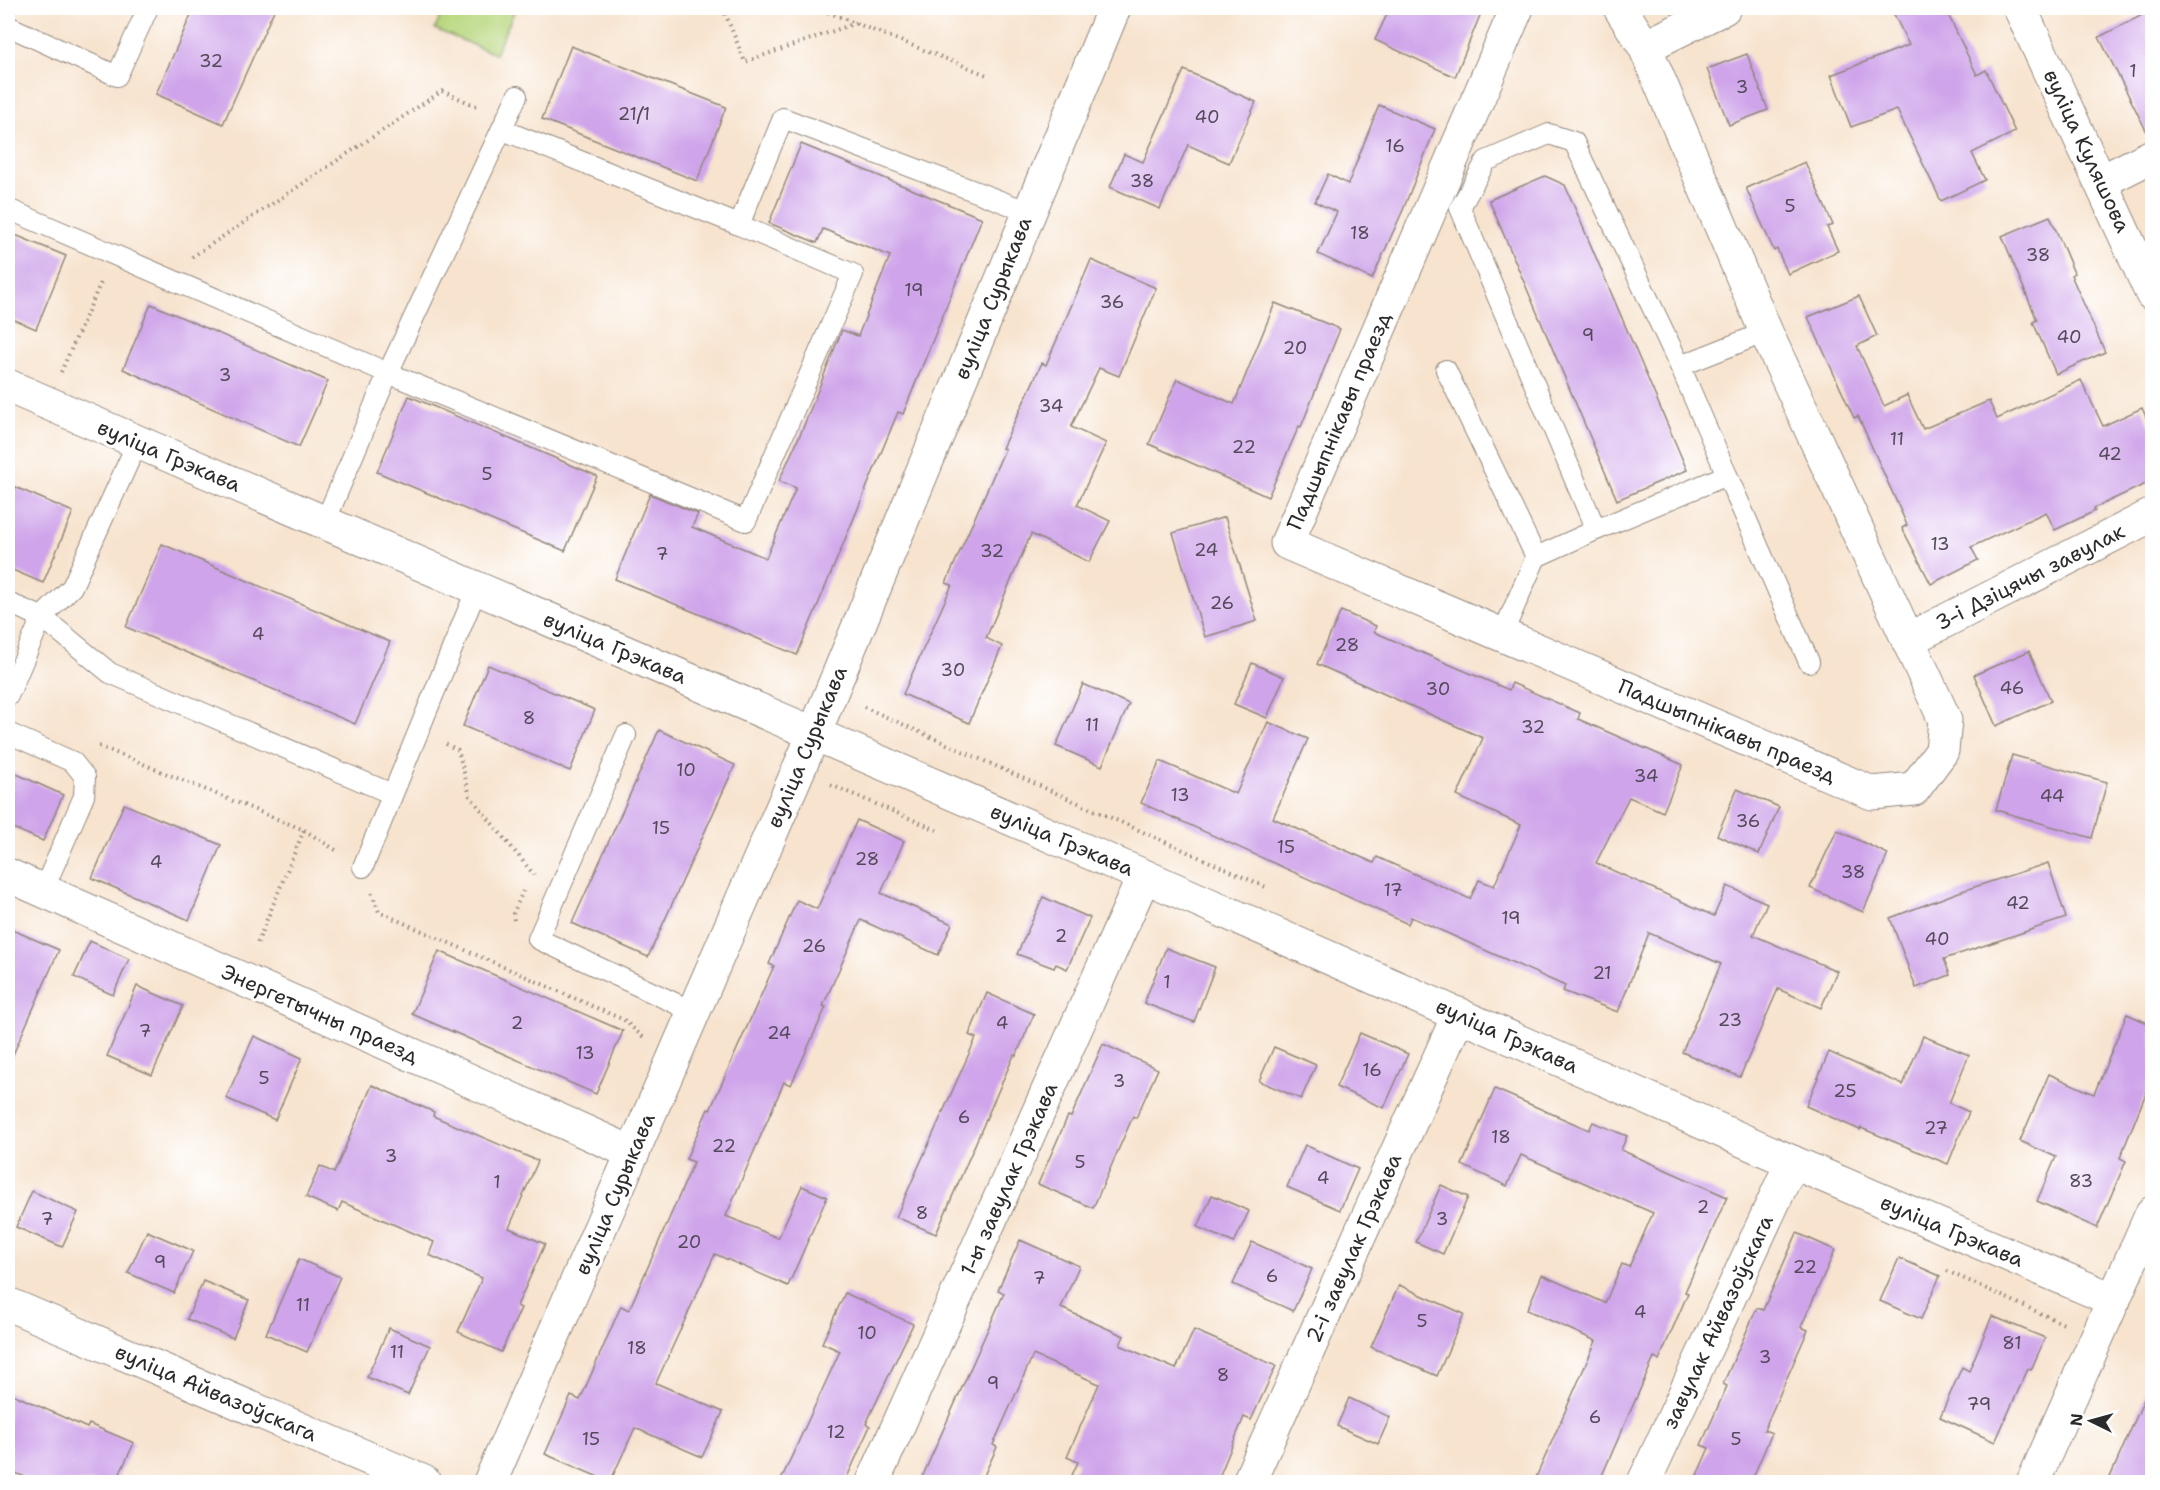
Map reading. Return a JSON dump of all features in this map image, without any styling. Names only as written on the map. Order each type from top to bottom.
[{"type":"street","name":"вуліца Сурыкава","points":[[490,1482],[814,735],[1114,8]]},
{"type":"street","name":"Падшыпнікавы праезд","points":[[1517,8],[1287,543],[1872,793],[1914,789],[1942,751],[1945,720],[1766,332],[1645,47],[1620,8]]},
{"type":"street","points":[[1645,47],[1724,8]]},
{"type":"street","name":"вуліца Куляшова","points":[[2020,8],[2102,181],[2152,294]]},
{"type":"street","points":[[2102,181],[2152,156]]},
{"type":"street","name":"вуліца Грэкава","points":[[8,386],[1144,876],[1792,1162],[2114,1300]]},
{"type":"street","name":"3-і Дзіцячы завулак","points":[[1908,640],[2152,515]]},
{"type":"street","name":"Энергетычны праезд","points":[[8,876],[633,1153]]},
{"type":"street","name":"1-ы завулак Грэкава","points":[[873,1482],[1144,876]]},
{"type":"street","name":"2-і завулак Грэкава","points":[[1249,1482],[1459,1014]]},
{"type":"street","name":"завулак Айвазоўскага","points":[[1644,1482],[1792,1162]]},
{"type":"street","points":[[2033,1482],[2152,1213]]},
{"type":"street","name":"вуліца Айвазоўскага","points":[[8,1304],[424,1482]]},
{"type":"lane","points":[[8,26],[117,76],[148,8]]},
{"type":"lane","points":[[325,522],[388,373],[517,96]]},
{"type":"lane","points":[[739,225],[783,118],[1029,212]]},
{"type":"lane","points":[[8,208],[388,373],[746,522],[853,274],[505,124]]},
{"type":"lane","points":[[1596,530],[1460,208],[1486,161],[1549,134],[1574,142],[1680,366],[1809,662]]},
{"type":"lane","points":[[1680,366],[1766,332]]},
{"type":"lane","points":[[1446,370],[1536,557]]},
{"type":"lane","points":[[8,696],[42,617],[72,587],[137,442]]},
{"type":"lane","points":[[1502,635],[1536,557],[1727,475]]},
{"type":"lane","points":[[363,867],[477,588]]},
{"type":"lane","points":[[8,603],[42,617],[110,673],[392,794]]},
{"type":"lane","points":[[8,734],[73,762],[85,777],[84,796],[43,891]]},
{"type":"lane","points":[[626,735],[538,939],[694,1012]]},
{"type":"path","points":[[723,8],[745,62],[857,23]]},
{"type":"path","points":[[817,8],[987,75]]},
{"type":"path","points":[[163,276],[442,91],[505,124]]},
{"type":"path","points":[[46,403],[113,255]]},
{"type":"path","points":[[448,733],[444,744],[458,750],[470,796],[531,874]]},
{"type":"path","points":[[95,744],[304,830],[363,867],[379,912],[624,1020],[645,1039]]},
{"type":"path","points":[[242,980],[304,830]]},
{"type":"path","points":[[514,923],[513,914],[527,884]]},
{"type":"green space","points":[[444,8],[516,8],[495,54],[435,29]]},
{"type":"building","points":[[194,8],[275,8],[223,124],[156,94]]},
{"type":"building","points":[[1390,8],[1483,8],[1455,77],[1375,40]]},
{"type":"building","points":[[1891,8],[1945,8],[1977,75],[1986,70],[2015,132],[1972,153],[1985,180],[1941,201],[1897,110],[1851,127],[1831,75],[1909,45]]},
{"type":"building","points":[[2152,10],[2152,137],[2150,138],[2099,37]]},
{"type":"building","points":[[571,46],[726,107],[697,181],[542,119]]},
{"type":"building","points":[[1747,54],[1768,110],[1729,125],[1707,69]]},
{"type":"building","points":[[1184,70],[1256,102],[1229,163],[1188,145],[1160,209],[1110,187],[1124,154],[1143,162]]},
{"type":"building","points":[[1379,105],[1435,129],[1403,210],[1372,279],[1318,254],[1337,212],[1315,202],[1328,174],[1348,184]]},
{"type":"building","points":[[801,144],[982,218],[903,414],[898,412],[797,655],[615,579],[650,494],[698,514],[692,527],[766,558],[796,488],[779,481],[842,330],[858,336],[890,256],[823,229],[817,243],[769,223]]},
{"type":"building","points":[[1805,162],[1833,225],[1827,227],[1838,251],[1788,274],[1777,249],[1774,251],[1746,188]]},
{"type":"building","points":[[1545,176],[1565,185],[1687,470],[1617,500],[1489,200]]},
{"type":"building","points":[[2050,216],[2074,273],[2071,275],[2105,352],[2056,374],[2033,322],[2037,320],[2002,236]]},
{"type":"building","points":[[8,232],[66,256],[36,329],[8,317]]},
{"type":"building","points":[[1091,260],[1156,288],[1119,376],[1099,368],[1071,427],[1106,443],[1077,505],[1110,521],[1089,562],[1031,534],[986,638],[1002,646],[969,723],[903,694],[952,585],[946,583],[1005,449],[1002,448],[1042,363],[1046,365]]},
{"type":"building","points":[[1859,296],[1877,336],[1857,346],[1884,406],[1907,395],[1923,429],[1989,401],[1997,419],[2081,380],[2103,426],[2142,408],[2152,430],[2152,481],[2094,508],[2095,511],[2055,530],[2046,512],[1971,547],[1978,560],[1931,584],[1902,528],[1907,525],[1858,416],[1854,418],[1808,317]]},
{"type":"building","points":[[1275,303],[1340,329],[1301,427],[1299,426],[1268,497],[1149,444],[1177,379],[1234,404]]},
{"type":"building","points":[[151,304],[328,381],[299,447],[123,369]]},
{"type":"building","points":[[409,396],[597,476],[565,551],[377,472]]},
{"type":"building","points":[[8,484],[73,512],[43,583],[8,568]]},
{"type":"building","points":[[1225,517],[1257,621],[1205,637],[1173,533]]},
{"type":"building","points":[[162,544],[390,642],[355,724],[126,627]]},
{"type":"building","points":[[1341,611],[1376,626],[1374,632],[1509,690],[1512,683],[1580,713],[1578,719],[1683,765],[1663,812],[1629,797],[1596,863],[1714,916],[1727,886],[1767,903],[1753,935],[1837,971],[1821,1008],[1778,989],[1740,1077],[1682,1052],[1721,964],[1649,933],[1618,1012],[1563,991],[1565,986],[1411,917],[1408,924],[1141,803],[1160,761],[1236,794],[1268,722],[1308,739],[1273,818],[1374,863],[1377,857],[1470,899],[1479,880],[1494,886],[1521,825],[1457,796],[1483,738],[1317,664]]},
{"type":"building","points":[[2029,651],[2051,701],[1996,726],[1974,675]]},
{"type":"building","points":[[1252,663],[1284,677],[1267,718],[1234,704]]},
{"type":"building","points":[[488,665],[595,710],[570,771],[463,726]]},
{"type":"building","points":[[1083,684],[1129,704],[1102,766],[1056,746]]},
{"type":"building","points":[[659,730],[735,765],[648,957],[572,923]]},
{"type":"building","points":[[2012,755],[2107,782],[2092,838],[1996,810]]},
{"type":"building","points":[[8,770],[63,795],[43,841],[8,826]]},
{"type":"building","points":[[1737,789],[1779,807],[1759,854],[1717,835]]},
{"type":"building","points":[[124,804],[221,845],[189,920],[92,878]]},
{"type":"building","points":[[857,820],[904,841],[881,893],[952,924],[938,955],[861,920],[791,1085],[784,1082],[726,1216],[778,1238],[802,1186],[827,1197],[788,1286],[715,1254],[656,1383],[723,1412],[702,1457],[635,1428],[610,1482],[545,1454],[571,1396],[580,1400],[621,1306],[629,1310],[694,1162],[686,1159],[774,966],[769,964],[797,900],[817,909]]},
{"type":"building","points":[[1837,830],[1888,854],[1863,912],[1810,888]]},
{"type":"building","points":[[2048,863],[2066,918],[1944,959],[1950,975],[1916,988],[1890,918],[1959,892]]},
{"type":"building","points":[[1043,897],[1090,918],[1067,969],[1056,964],[1054,968],[1017,954]]},
{"type":"building","points":[[8,928],[59,950],[8,1066]]},
{"type":"building","points":[[90,941],[129,959],[113,995],[74,977]]},
{"type":"building","points":[[1166,948],[1215,967],[1194,1022],[1144,1003]]},
{"type":"building","points":[[439,951],[623,1031],[596,1094],[412,1014]]},
{"type":"building","points":[[137,986],[183,1006],[152,1075],[107,1056]]},
{"type":"building","points":[[987,993],[1034,1014],[936,1234],[896,1217],[976,1038],[969,1035]]},
{"type":"building","points":[[2127,1014],[2152,1025],[2152,1078],[2120,1158],[2126,1161],[2097,1228],[2037,1201],[2056,1157],[2020,1141],[2049,1074],[2094,1094]]},
{"type":"building","points":[[1360,1033],[1408,1054],[1384,1108],[1336,1087]]},
{"type":"building","points":[[254,1036],[302,1058],[275,1120],[226,1098]]},
{"type":"building","points":[[1923,1036],[1969,1055],[1949,1103],[1969,1112],[1948,1164],[1806,1106],[1829,1052],[1903,1085]]},
{"type":"building","points":[[1103,1044],[1158,1069],[1136,1118],[1133,1116],[1093,1208],[1038,1184]]},
{"type":"building","points":[[1274,1047],[1316,1065],[1301,1099],[1259,1081]]},
{"type":"building","points":[[372,1085],[434,1112],[433,1116],[538,1161],[509,1228],[545,1244],[517,1306],[521,1308],[501,1352],[458,1332],[482,1278],[429,1255],[434,1242],[342,1202],[338,1211],[306,1197],[320,1166],[334,1173]]},
{"type":"building","points":[[1495,1089],[1589,1130],[1593,1122],[1627,1136],[1621,1150],[1727,1197],[1685,1292],[1688,1293],[1659,1360],[1654,1358],[1599,1482],[1534,1482],[1596,1341],[1527,1310],[1542,1275],[1605,1303],[1622,1264],[1629,1267],[1653,1213],[1521,1155],[1507,1186],[1462,1165]]},
{"type":"building","points":[[1305,1145],[1358,1169],[1340,1210],[1287,1187]]},
{"type":"building","points":[[1441,1185],[1468,1197],[1443,1254],[1416,1242]]},
{"type":"building","points":[[32,1191],[78,1212],[62,1247],[16,1227]]},
{"type":"building","points":[[1212,1195],[1249,1211],[1234,1243],[1198,1227]]},
{"type":"building","points":[[147,1231],[193,1251],[174,1293],[128,1273]]},
{"type":"building","points":[[1797,1233],[1835,1250],[1801,1327],[1808,1330],[1764,1430],[1772,1433],[1751,1482],[1694,1482],[1709,1448],[1701,1445],[1727,1386],[1723,1384],[1757,1308],[1763,1310]]},
{"type":"building","points":[[1020,1240],[1079,1266],[1061,1308],[1124,1336],[1120,1345],[1176,1369],[1194,1330],[1276,1366],[1251,1420],[1244,1417],[1217,1482],[1069,1482],[1078,1462],[1067,1457],[1099,1384],[1033,1355],[993,1445],[997,1447],[981,1482],[920,1482],[1004,1293],[998,1290]]},
{"type":"building","points":[[1252,1242],[1312,1269],[1293,1311],[1233,1284]]},
{"type":"building","points":[[1899,1258],[1940,1276],[1921,1319],[1880,1301]]},
{"type":"building","points":[[299,1259],[340,1277],[307,1352],[266,1334]]},
{"type":"building","points":[[203,1281],[249,1300],[233,1338],[187,1319]]},
{"type":"building","points":[[1399,1285],[1464,1314],[1437,1376],[1371,1347]]},
{"type":"building","points":[[845,1293],[913,1324],[866,1424],[870,1426],[845,1482],[780,1482],[840,1351],[822,1343]]},
{"type":"building","points":[[1992,1316],[2045,1338],[2031,1370],[2028,1369],[1995,1442],[1940,1417],[1962,1367],[1969,1371]]},
{"type":"building","points":[[389,1328],[430,1346],[408,1395],[367,1377]]},
{"type":"building","points":[[2152,1381],[2152,1482],[2108,1482]]},
{"type":"building","points":[[8,1392],[87,1428],[89,1424],[134,1443],[116,1482],[37,1482],[8,1470]]},
{"type":"building","points":[[1349,1398],[1390,1417],[1378,1444],[1337,1426]]}]
